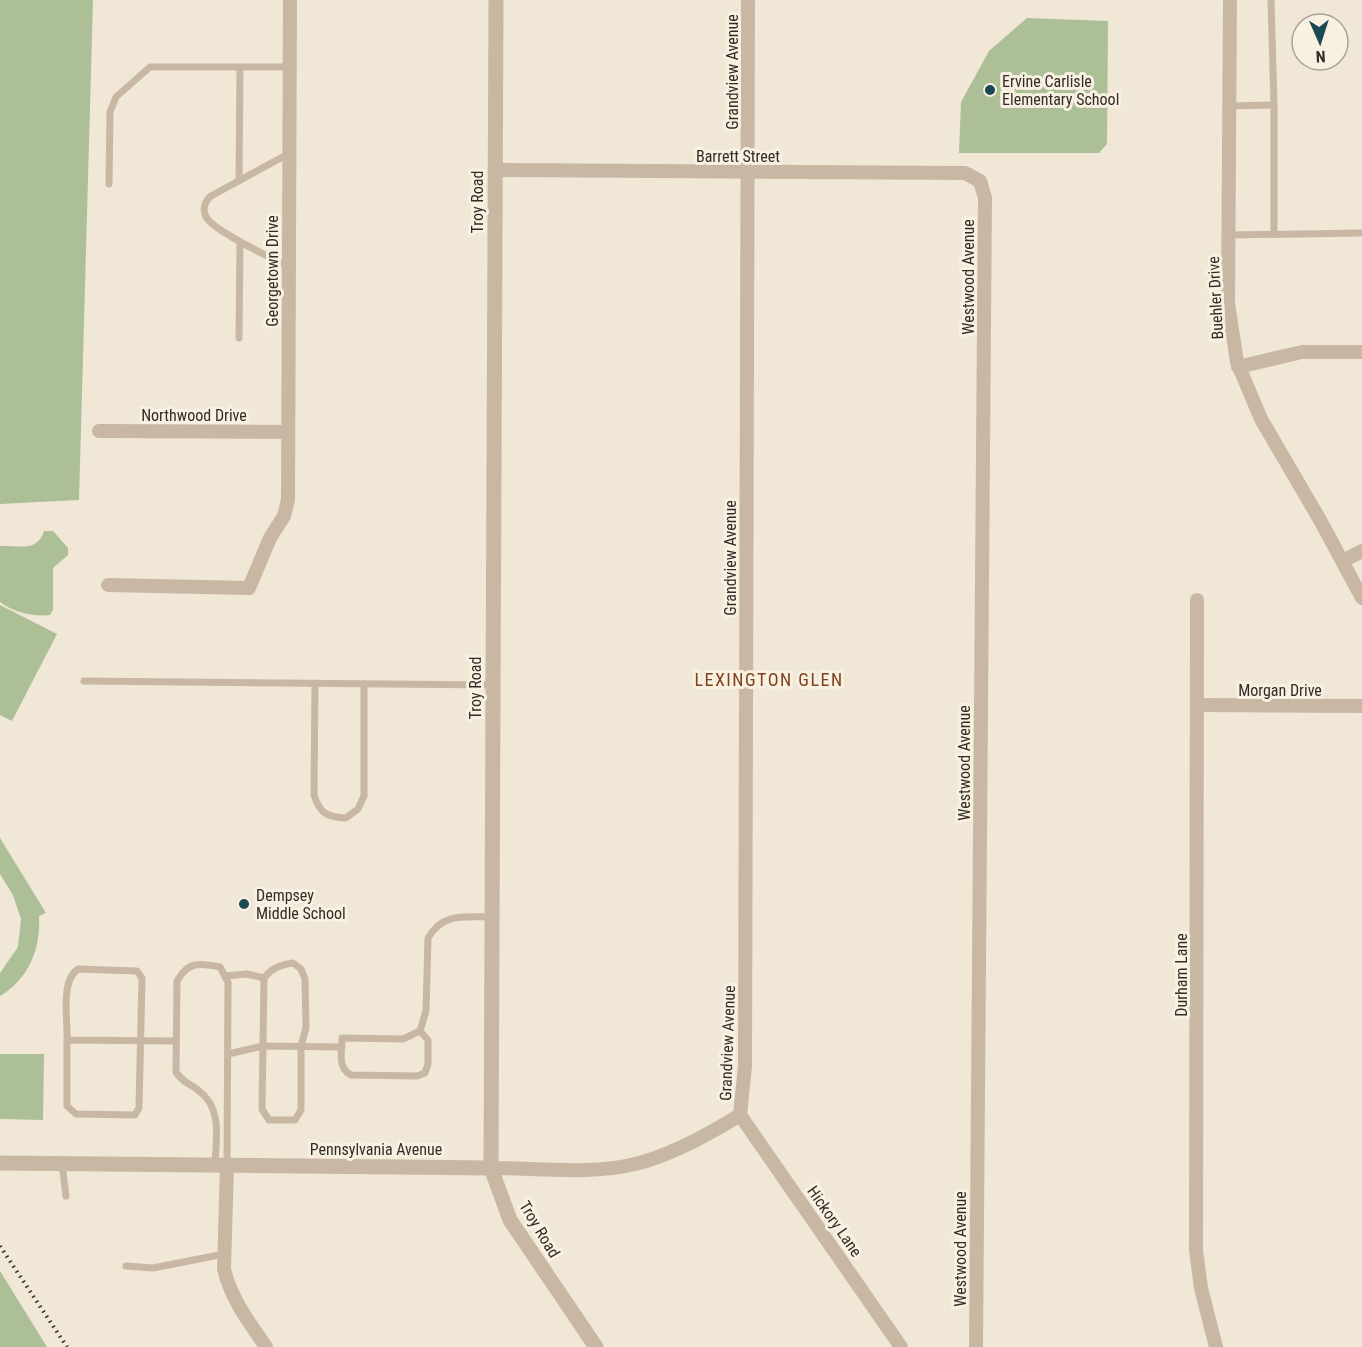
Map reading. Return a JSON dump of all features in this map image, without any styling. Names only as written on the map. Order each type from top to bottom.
[{"type":"street","name":"Georgetown Drive","points":[[108,585],[249,588],[270,538],[284,516],[288,500],[290,0]]},
{"type":"street","name":"Troy Road","points":[[496,0],[491,1168],[510,1220],[596,1347]]},
{"type":"street","name":"Grandview Avenue","points":[[740,1115],[745,1055],[748,0]]},
{"type":"street","name":"Buehler Drive","points":[[1230,0],[1229,315],[1238,368],[1261,419],[1362,598]]},
{"type":"street","name":"Barrett Street","points":[[495,170],[965,173],[980,181]]},
{"type":"street","name":"Westwood Avenue","points":[[976,1347],[985,198],[980,181]]},
{"type":"street","points":[[1238,368],[1291,353],[1362,351]]},
{"type":"street","name":"Northwood Drive","points":[[99,431],[288,432]]},
{"type":"street","points":[[1343,561],[1362,551]]},
{"type":"street","name":"Durham Lane","points":[[1197,600],[1199,705],[1196,1250],[1201,1288],[1216,1347]]},
{"type":"street","name":"Morgan Drive","points":[[1199,705],[1362,706]]},
{"type":"street","name":"Pennsylvania Avenue","points":[[0,1163],[590,1168],[635,1164],[722,1126],[740,1115]]},
{"type":"street","name":"Hickory Lane","points":[[740,1115],[902,1347]]},
{"type":"street","points":[[221,1165],[224,1254],[228,1286],[266,1347]]},
{"type":"lane","points":[[1271,0],[1274,234]]},
{"type":"lane","points":[[109,184],[110,112],[116,97],[150,67],[290,67]]},
{"type":"lane","points":[[239,180],[240,67]]},
{"type":"lane","points":[[1229,106],[1274,105]]},
{"type":"lane","points":[[289,267],[240,242],[210,221],[204,208],[206,200],[211,196],[290,153]]},
{"type":"lane","points":[[1229,235],[1362,233]]},
{"type":"lane","points":[[239,338],[240,242]]},
{"type":"lane","points":[[84,681],[493,685]]},
{"type":"lane","points":[[315,683],[314,795],[319,810],[329,817],[346,818],[358,809],[364,796],[364,684]]},
{"type":"lane","points":[[420,1031],[428,1040],[428,1064],[424,1073],[417,1076],[351,1075],[344,1072],[341,1066],[342,1038],[403,1039],[420,1031],[426,1011],[428,938],[434,928],[450,916],[491,917]]},
{"type":"lane","points":[[199,963],[220,967],[228,982],[228,1054],[221,1165],[217,1119],[213,1105],[197,1089],[183,1083],[176,1072],[177,981],[184,969],[199,963]]},
{"type":"lane","points":[[293,963],[301,969],[305,979],[306,1018],[301,1046],[301,1110],[295,1120],[268,1120],[262,1109],[264,978],[270,970],[280,965],[293,963]]},
{"type":"lane","points":[[78,969],[137,970],[142,978],[139,1108],[135,1115],[76,1114],[67,1106],[68,1040],[68,984],[71,974],[78,969]]},
{"type":"lane","points":[[225,976],[247,974],[264,978]]},
{"type":"lane","points":[[68,1040],[176,1041]]},
{"type":"lane","points":[[228,1054],[263,1046],[342,1047]]},
{"type":"lane","points":[[62,1164],[66,1196]]},
{"type":"lane","points":[[126,1266],[153,1268],[224,1254]]},
{"type":"green space","points":[[0,0],[93,0],[79,500],[0,504]]},
{"type":"green space","points":[[1027,18],[1108,21],[1107,144],[1099,153],[959,153],[961,102],[989,51]]},
{"type":"green space","points":[[44,531],[53,531],[68,548],[68,555],[53,568],[53,610],[50,615],[44,615],[11,609],[0,602],[0,546],[32,545],[41,538]]},
{"type":"green space","points":[[0,605],[57,634],[12,721],[0,715]]},
{"type":"green space","points":[[0,838],[46,913],[39,916],[38,940],[26,972],[19,981],[0,996],[0,973],[18,947],[21,919],[13,895],[0,874]]},
{"type":"green space","points":[[0,1054],[44,1054],[43,1120],[0,1119]]},
{"type":"green space","points":[[0,1271],[47,1347],[0,1347]]},
{"type":"railway","points":[[0,1246],[67,1347]]},
{"type":"place","name":"Ervine Carlisle Elementary School","points":[[990,90]]},
{"type":"place","name":"Dempsey Middle School","points":[[244,904]]},
{"type":"district","name":"LEXINGTON GLEN","points":[[769,680]]}]
